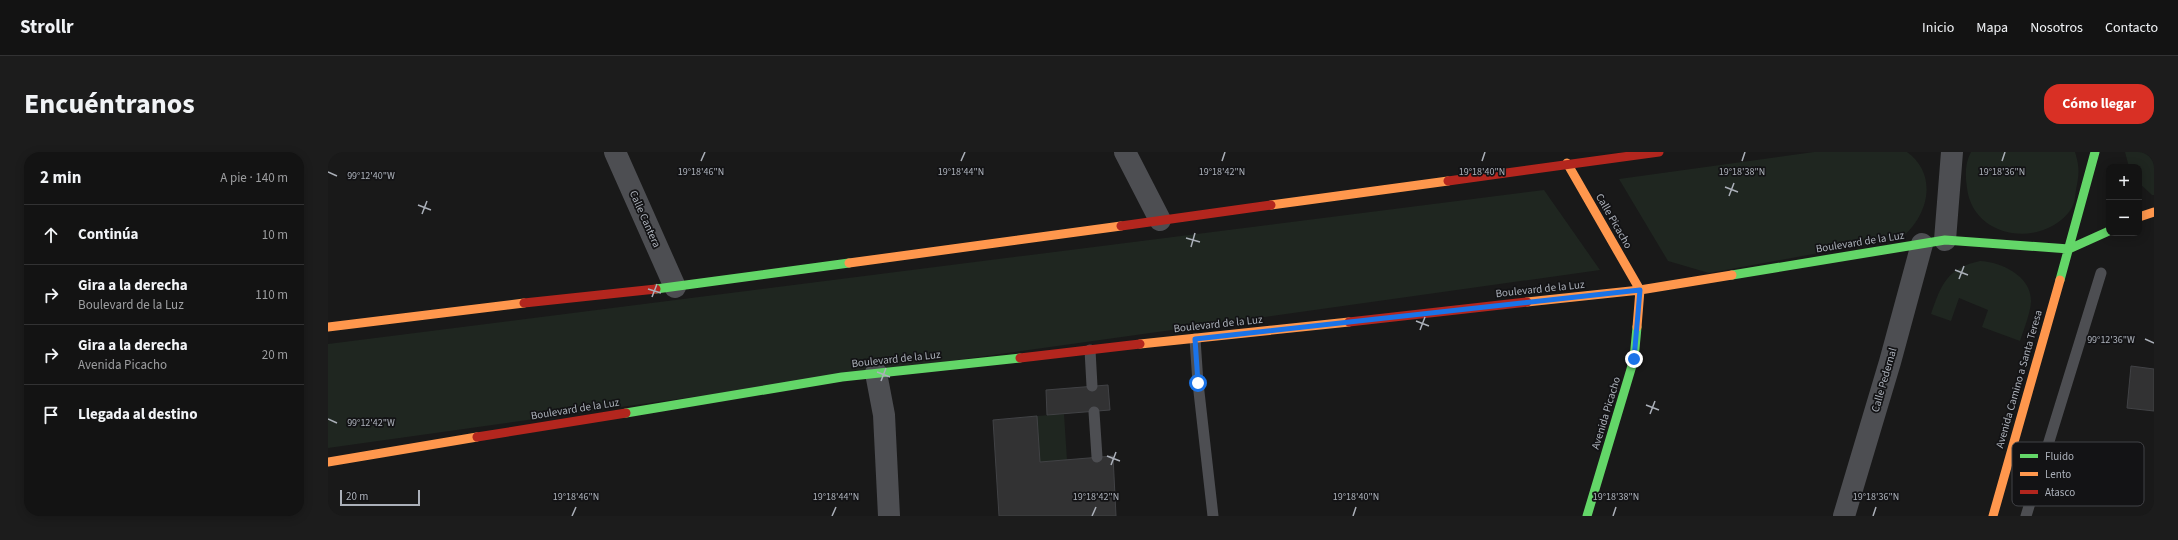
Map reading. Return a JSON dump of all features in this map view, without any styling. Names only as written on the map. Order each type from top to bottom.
[{"type":"street","name":"Calle Cantera","points":[[615,152],[675,287]]},
{"type":"street","points":[[1125,152],[1160,220]]},
{"type":"street","points":[[328,327],[440,312],[675,287],[1160,220],[1566,158],[1659,152]]},
{"type":"street","points":[[1945,240],[1952,152]]},
{"type":"street","name":"Avenida Camino a Santa Teresa","points":[[2014,442],[2095,152]]},
{"type":"street","name":"Calle Picacho","points":[[1566,158],[1640,290]]},
{"type":"street","points":[[2142,217],[2154,212]]},
{"type":"street","name":"Boulevard de la Luz","points":[[328,462],[842,377],[1640,290],[1945,240],[2069,249],[2106,232]]},
{"type":"street","name":"Calle Pedernal","points":[[1844,516],[1890,362],[1922,244]]},
{"type":"street","name":"Avenida Picacho","points":[[1587,516],[1634,359],[1640,290]]},
{"type":"street","points":[[876,373],[884,415],[890,516]]},
{"type":"street","name":"Avenida Camino a Santa Teresa","points":[[1993,516],[2012,449]]},
{"type":"lane","points":[[2049,442],[2101,273]]},
{"type":"lane","points":[[1195,339],[1198,383],[1213,516]]},
{"type":"lane","points":[[1090,350],[1092,386]]},
{"type":"lane","points":[[1094,412],[1097,457]]},
{"type":"lane","points":[[2026,516],[2029,506]]},
{"type":"shaded area","points":[[1814,152],[1907,152],[1917,161],[1923,172],[1926,184],[1926,196],[1918,219],[1901,238],[1709,273],[1668,261],[1619,179]]},
{"type":"shaded area","points":[[1971,152],[2075,152],[2078,162],[2078,175],[2075,200],[2072,208],[2060,221],[2041,231],[2027,234],[2000,230],[1988,223],[1978,214],[1971,202],[1967,188],[1966,169]]},
{"type":"shaded area","points":[[2125,152],[2154,152],[2154,195],[2152,195],[2142,186],[2142,164],[2128,164]]},
{"type":"shaded area","points":[[1544,190],[1600,270],[328,448],[328,344]]},
{"type":"shaded area","points":[[1980,261],[1997,264],[2014,272],[2021,278],[2030,293],[2030,307],[2020,341],[1982,327],[1988,310],[1959,298],[1951,321],[1931,314],[1938,294],[1947,279],[1960,268]]},
{"type":"shaded area","points":[[1064,414],[1067,460],[1040,462],[1037,416]]},
{"type":"building","points":[[2131,366],[2154,369],[2154,411],[2127,408]]},
{"type":"building","points":[[1108,385],[1110,410],[1047,415],[1046,390]]},
{"type":"building","points":[[1037,416],[1040,462],[1113,456],[1116,516],[999,516],[993,420]]},
{"type":"traffic: fast","points":[[2060,280],[2095,152]]},
{"type":"traffic: fast","points":[[1732,275],[1945,240],[2069,249],[2106,232]]},
{"type":"traffic: fast","points":[[656,289],[849,263]]},
{"type":"traffic: fast","points":[[1587,516],[1634,359],[1637,327]]},
{"type":"traffic: fast","points":[[626,413],[842,377],[1020,358]]},
{"type":"traffic: slow","points":[[1567,163],[1640,290],[1637,327]]},
{"type":"traffic: slow","points":[[1271,205],[1448,181]]},
{"type":"traffic: slow","points":[[2142,216],[2154,212]]},
{"type":"traffic: slow","points":[[849,263],[1121,226]]},
{"type":"traffic: slow","points":[[1527,302],[1640,290],[1732,275]]},
{"type":"traffic: slow","points":[[2014,442],[2060,280]]},
{"type":"traffic: slow","points":[[328,327],[524,303]]},
{"type":"traffic: slow","points":[[1140,344],[1349,322]]},
{"type":"traffic: slow","points":[[328,462],[477,437]]},
{"type":"traffic: slow","points":[[1993,516],[2012,449]]},
{"type":"traffic: jam","points":[[1448,181],[1659,152]]},
{"type":"traffic: jam","points":[[1121,226],[1271,205]]},
{"type":"traffic: jam","points":[[524,303],[656,289]]},
{"type":"traffic: jam","points":[[1349,322],[1527,302]]},
{"type":"traffic: jam","points":[[1020,358],[1140,344]]},
{"type":"traffic: jam","points":[[477,437],[626,413]]},
{"type":"route","points":[[1198,383],[1195,339],[1640,290],[1634,359]]}]
